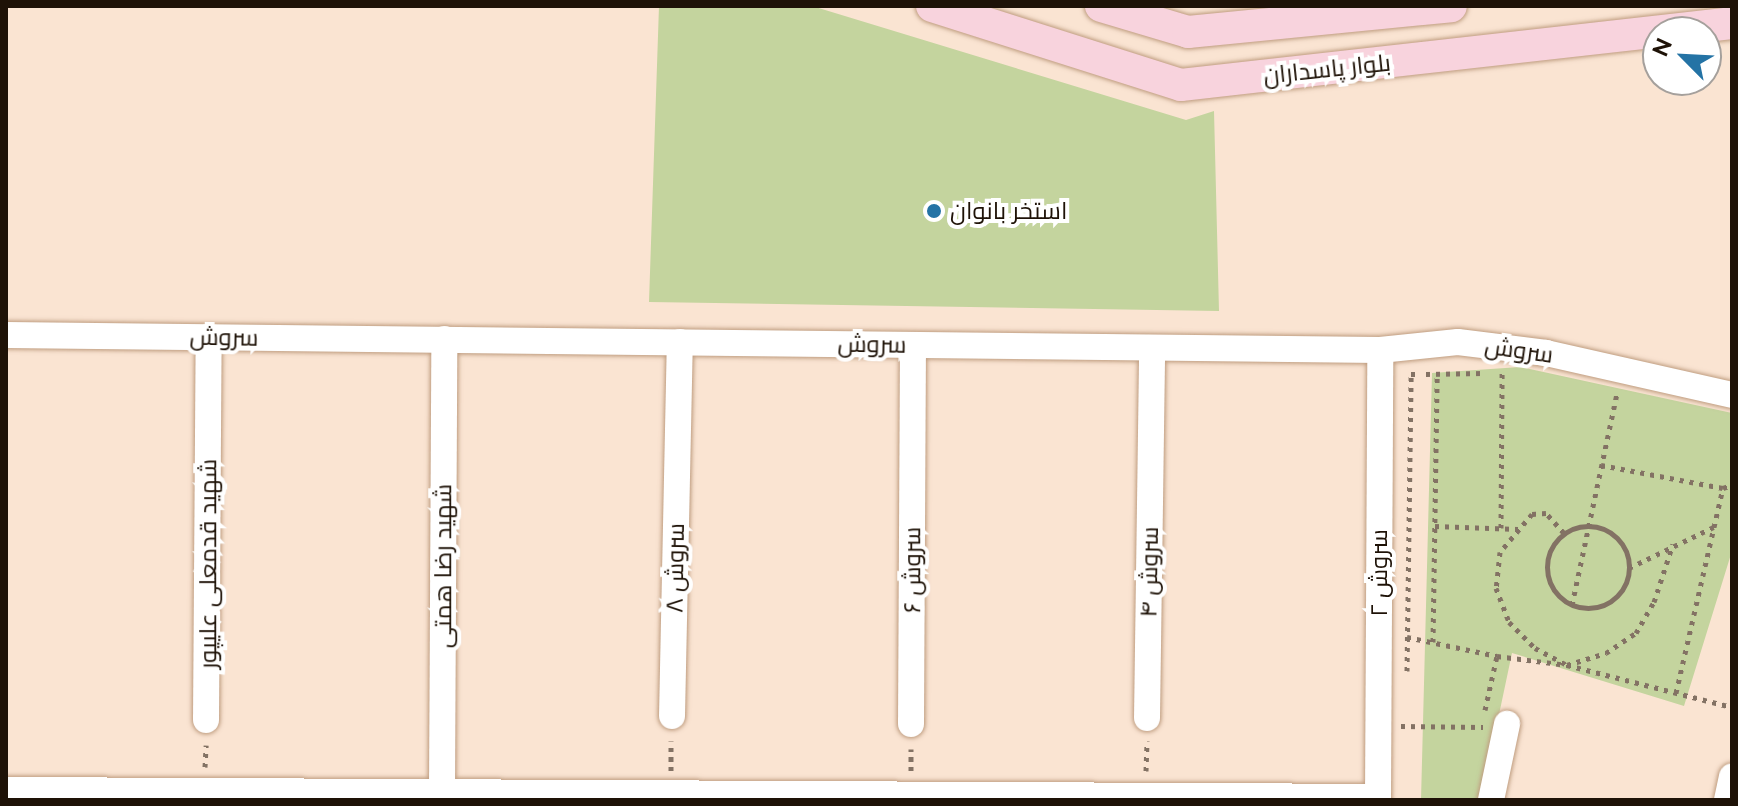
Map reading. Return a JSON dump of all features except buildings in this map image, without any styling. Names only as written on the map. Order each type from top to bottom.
[{"type":"main road","name":"بلوار پاسداران","points":[[932,6],[1181,85],[1732,23]]},
{"type":"main road","points":[[1101,6],[1183,19],[1451,6]]},
{"type":"street","name":"سروش","points":[[6,335],[1380,350],[1458,342],[1546,353],[1732,395]]},
{"type":"street","name":"شهید قدمعلی علیپور","points":[[206,720],[209,337]]},
{"type":"street","name":"شهید رضا همتی","points":[[442,792],[444,339]]},
{"type":"street","name":"سروش ۸","points":[[672,716],[680,342]]},
{"type":"street","name":"سروش ۶","points":[[911,724],[913,345]]},
{"type":"street","name":"سروش ۴","points":[[1147,718],[1152,348]]},
{"type":"street","name":"سروش ۲","points":[[1378,798],[1380,350]]},
{"type":"street","points":[[1491,800],[1507,724]]},
{"type":"street","points":[[1727,800],[1732,777]]},
{"type":"street","points":[[6,790],[1378,798]]},
{"type":"path","points":[[1501,528],[1502,373]]},
{"type":"path","points":[[1407,681],[1411,374],[1511,373]]},
{"type":"path","points":[[1433,642],[1437,374]]},
{"type":"path","points":[[1603,391],[1631,398]]},
{"type":"path","points":[[1572,605],[1617,394]]},
{"type":"path","points":[[1601,465],[1723,488],[1732,485]]},
{"type":"path","points":[[1676,693],[1723,488]]},
{"type":"path","points":[[1564,533],[1546,513],[1532,514],[1500,552],[1496,588],[1509,622],[1535,648],[1567,665],[1606,653],[1636,633],[1654,602],[1673,544]]},
{"type":"path","points":[[1589,525],[1613,534],[1628,555],[1628,581],[1612,602],[1587,610],[1563,601],[1547,580],[1548,553],[1564,533],[1589,525]]},
{"type":"path","points":[[1435,526],[1519,529]]},
{"type":"path","points":[[1628,568],[1714,527]]},
{"type":"path","points":[[1379,630],[1497,656],[1567,665],[1732,707]]},
{"type":"path","points":[[1404,741],[1406,711]]},
{"type":"path","points":[[671,793],[672,716]]},
{"type":"path","points":[[1146,795],[1147,718]]},
{"type":"path","points":[[204,791],[206,720]]},
{"type":"path","points":[[910,794],[911,724]]},
{"type":"path","points":[[1378,726],[1507,724]]},
{"type":"green space","name":"استخر بانوان","points":[[659,6],[812,6],[1186,120],[1214,111],[1219,311],[649,302]]},
{"type":"green space","points":[[1520,367],[1732,413],[1732,551],[1684,706],[1512,653],[1481,800],[1421,800],[1432,373]]},
{"type":"place","name":"استخر بانوان","points":[[934,211]]}]
